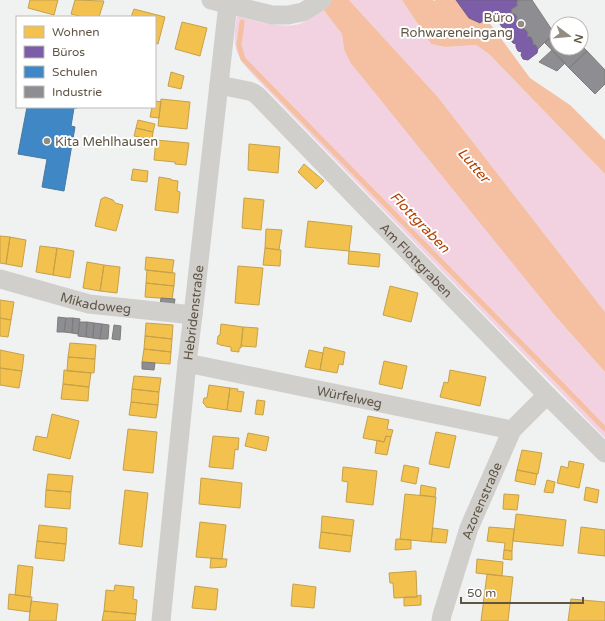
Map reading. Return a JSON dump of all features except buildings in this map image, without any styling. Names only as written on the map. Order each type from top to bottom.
[{"type":"street","points":[[219,2],[272,15],[288,16],[303,12],[320,2]]},
{"type":"street","name":"Hebridenstraße","points":[[161,621],[187,363],[219,85],[219,2]]},
{"type":"street","name":"Am Flottgraben","points":[[219,85],[249,91],[258,96],[547,396],[605,453]]},
{"type":"street","name":"Mikadoweg","points":[[0,279],[89,304],[193,315]]},
{"type":"street","name":"Würfelweg","points":[[187,363],[512,430]]},
{"type":"street","name":"Azorenstraße","points":[[441,621],[469,528],[512,430],[547,396]]},
{"type":"shaded area","points":[[349,0],[402,0],[431,44],[445,47],[476,45],[489,54],[605,174],[605,312],[437,96]]},
{"type":"shaded area","points":[[322,8],[342,34],[344,49],[556,317],[605,372],[605,438],[255,77],[239,56],[235,43],[237,16],[270,24],[286,26],[307,21]]},
{"type":"water","name":"Lutter","points":[[332,0],[349,0],[437,96],[605,312],[605,372],[556,317],[350,62],[344,49],[342,34],[322,8]]},
{"type":"water","points":[[402,0],[456,0],[469,18],[480,23],[486,18],[530,78],[570,105],[605,140],[605,174],[489,54],[476,45],[445,47],[431,44]]},
{"type":"waterway","name":"Flottgraben","points":[[242,22],[239,45],[243,59],[605,429]]},
{"type":"place","name":"Büro Rohwareneingang","points":[[521,24]]},
{"type":"place","name":"Kita Mehlhausen","points":[[47,141]]}]
